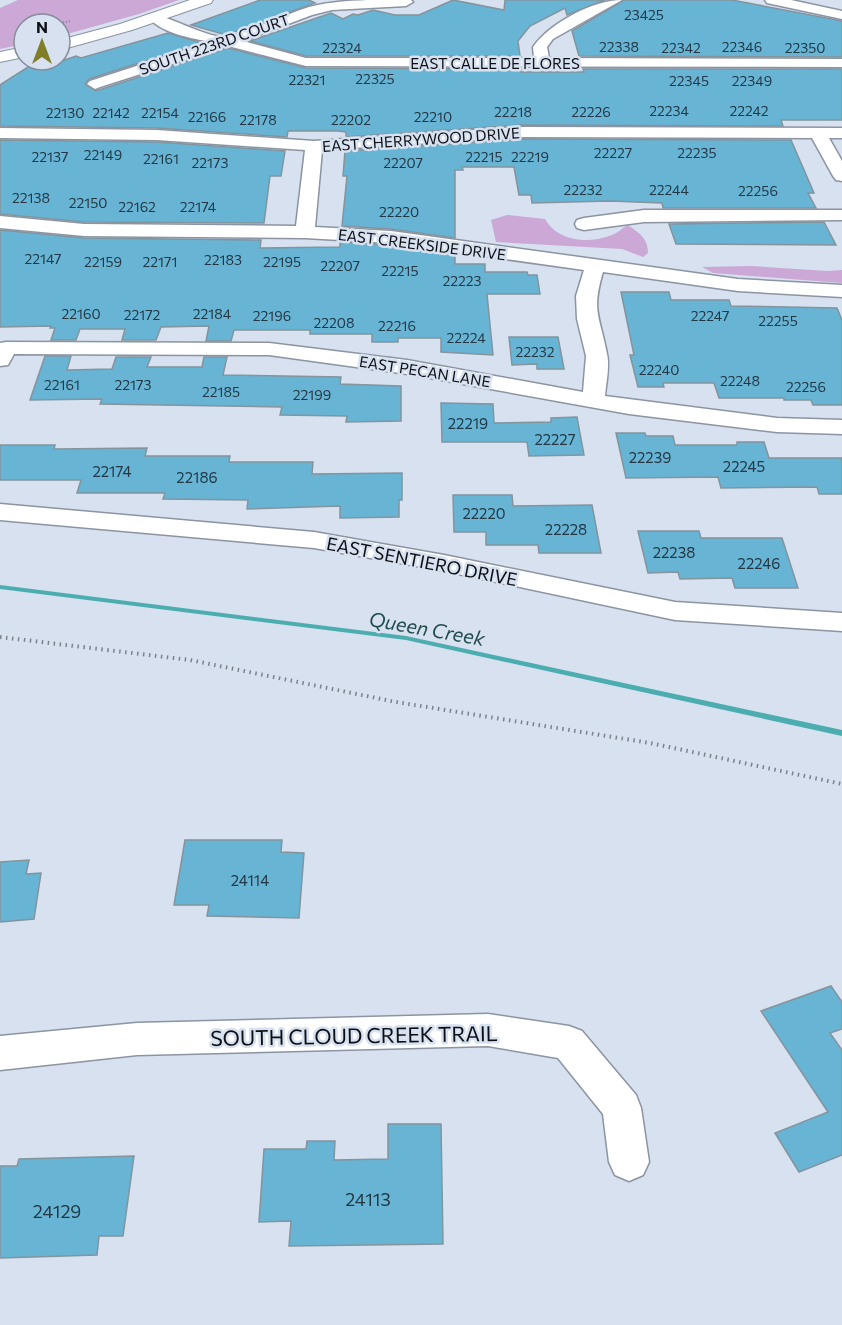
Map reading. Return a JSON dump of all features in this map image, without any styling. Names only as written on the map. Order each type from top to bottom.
[{"type":"street","points":[[72,42],[156,18],[205,0]]},
{"type":"street","points":[[542,63],[540,46],[548,36],[615,0]]},
{"type":"street","points":[[772,0],[842,15]]},
{"type":"street","name":"SOUTH 223RD COURT","points":[[94,84],[307,12],[332,6],[406,2]]},
{"type":"street","name":"EAST CALLE DE FLORES","points":[[156,18],[171,28],[204,39],[226,41],[277,57],[306,62],[842,63]]},
{"type":"street","name":"EAST CHERRYWOOD DRIVE","points":[[0,134],[157,135],[314,146],[522,132],[842,133]]},
{"type":"street","points":[[818,132],[842,176]]},
{"type":"street","points":[[305,232],[314,146]]},
{"type":"street","points":[[584,224],[644,216],[842,215]]},
{"type":"street","name":"EAST CREEKSIDE DRIVE","points":[[0,222],[106,231],[305,232],[391,237],[738,285],[842,291]]},
{"type":"street","points":[[594,399],[597,356],[587,319],[586,296],[595,266]]},
{"type":"street","name":"EAST PECAN LANE","points":[[3,354],[269,349],[352,359],[594,399],[629,407],[777,425],[842,427]]},
{"type":"street","name":"EAST SENTIERO DRIVE","points":[[0,512],[314,540],[444,562],[675,611],[842,622]]},
{"type":"street","name":"SOUTH CLOUD CREEK TRAIL","points":[[0,1053],[137,1039],[488,1030],[569,1043],[622,1108],[629,1162]]},
{"type":"path","points":[[0,637],[190,660],[396,702],[650,743],[842,784]]},
{"type":"shaded area","points":[[18,0],[179,0],[72,33],[72,12],[12,12],[12,46],[0,49],[0,8]]},
{"type":"shaded area","points":[[507,215],[545,219],[551,227],[566,237],[584,240],[612,235],[628,225],[645,240],[648,253],[643,257],[622,249],[496,242],[491,220]]},
{"type":"shaded area","points":[[751,266],[842,270],[842,283],[713,273],[702,267]]},
{"type":"building","points":[[260,0],[309,0],[315,3],[226,35],[191,25]]},
{"type":"building","points":[[453,0],[504,10],[505,0],[605,0],[567,15],[565,8],[530,26],[518,41],[520,56],[306,56],[250,41],[331,13],[343,19],[353,14],[358,15],[373,10],[395,15],[419,15]]},
{"type":"building","points":[[624,0],[732,0],[842,21],[842,57],[579,56],[572,31]]},
{"type":"building","points":[[168,33],[202,43],[89,79],[85,84],[96,91],[228,48],[306,68],[521,69],[521,72],[584,72],[583,69],[842,69],[842,120],[781,120],[783,126],[522,125],[346,137],[346,132],[338,131],[288,131],[287,137],[157,128],[0,126],[0,85],[20,72],[72,72],[72,57],[81,58]]},
{"type":"building","points":[[522,139],[791,140],[814,193],[808,193],[816,208],[663,208],[662,203],[610,201],[532,203],[531,195],[519,195],[514,167],[462,167],[463,170],[455,170],[455,238],[391,229],[342,226],[347,176],[343,176],[345,151]]},
{"type":"building","points":[[0,140],[157,142],[285,151],[281,176],[270,176],[264,223],[84,222],[0,214]]},
{"type":"building","points":[[824,222],[836,245],[676,244],[669,224]]},
{"type":"building","points":[[0,230],[84,238],[261,240],[260,248],[340,247],[340,242],[391,245],[455,254],[455,264],[485,264],[485,272],[527,272],[528,275],[537,275],[540,294],[487,294],[493,355],[441,352],[441,338],[398,338],[398,342],[372,342],[372,334],[310,334],[310,330],[234,330],[231,341],[206,341],[209,326],[161,327],[156,340],[122,340],[125,329],[80,329],[76,340],[51,340],[55,328],[50,328],[51,326],[0,327]]},
{"type":"building","points":[[621,292],[669,292],[671,300],[729,300],[731,306],[837,308],[842,320],[842,405],[813,405],[811,400],[784,400],[784,398],[719,398],[714,383],[663,383],[664,387],[638,387],[630,355],[634,355]]},
{"type":"building","points":[[509,337],[558,337],[564,369],[537,369],[537,364],[512,365]]},
{"type":"building","points":[[45,356],[71,356],[67,370],[112,369],[116,357],[151,357],[147,367],[202,367],[204,357],[227,357],[223,375],[341,377],[340,384],[401,386],[401,421],[346,422],[347,416],[280,415],[282,407],[100,404],[102,399],[30,400]]},
{"type":"building","points":[[441,403],[493,404],[494,423],[551,422],[551,418],[577,417],[584,455],[529,456],[527,442],[442,442]]},
{"type":"building","points":[[616,433],[673,436],[675,445],[737,445],[737,442],[764,442],[769,458],[842,458],[842,494],[819,494],[817,487],[721,488],[718,477],[626,478]]},
{"type":"building","points":[[0,445],[55,445],[54,449],[147,448],[145,456],[230,456],[229,462],[313,462],[312,474],[402,473],[402,500],[399,500],[399,517],[340,518],[340,506],[247,509],[248,500],[163,499],[165,493],[77,493],[81,480],[0,480]]},
{"type":"building","points":[[453,495],[512,495],[513,506],[592,505],[601,553],[539,553],[538,545],[486,545],[486,532],[454,532]]},
{"type":"building","points":[[638,531],[699,531],[701,538],[782,538],[798,588],[735,588],[732,578],[680,579],[678,572],[648,573]]},
{"type":"building","points":[[185,840],[282,840],[281,852],[304,853],[299,918],[207,916],[209,905],[174,905]]},
{"type":"building","points":[[29,860],[26,874],[41,873],[34,919],[0,922],[0,862]]},
{"type":"building","points":[[831,986],[842,1002],[842,1029],[830,1033],[842,1050],[842,1155],[799,1172],[775,1133],[828,1112],[761,1011]]},
{"type":"building","points":[[388,1124],[441,1124],[443,1244],[289,1246],[291,1221],[259,1222],[264,1149],[306,1149],[307,1141],[335,1141],[334,1160],[388,1159]]},
{"type":"building","points":[[134,1156],[123,1236],[99,1236],[97,1255],[0,1258],[0,1166],[17,1166],[19,1159]]},
{"type":"waterway","name":"Queen Creek","points":[[0,587],[406,638],[842,733]]}]
